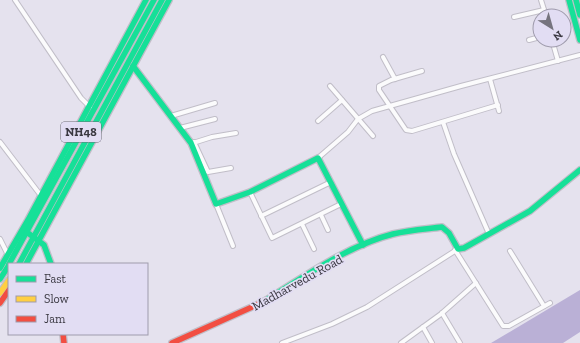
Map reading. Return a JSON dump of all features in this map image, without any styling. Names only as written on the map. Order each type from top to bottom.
[{"type":"main road","points":[[91,108],[146,0]]},
{"type":"main road","name":"NH48","points":[[9,263],[25,230],[91,108],[154,0]]},
{"type":"main road","name":"NH48","points":[[20,263],[36,238],[162,0]]},
{"type":"main road","points":[[26,263],[36,238],[169,0]]},
{"type":"main road","points":[[569,0],[580,40]]},
{"type":"main road","points":[[576,0],[580,13]]},
{"type":"main road","points":[[133,66],[193,143],[206,173],[216,204],[250,192],[318,158],[363,246]]},
{"type":"main road","points":[[456,250],[464,248],[530,211],[580,170]]},
{"type":"main road","name":"Madharvedu Road","points":[[172,343],[262,303],[317,268],[363,246],[393,234],[439,227],[448,231],[456,250]]},
{"type":"main road","points":[[0,268],[25,230],[45,247],[51,263]]},
{"type":"main road","name":"NH48","points":[[0,279],[8,266]]},
{"type":"main road","points":[[0,293],[8,281]]},
{"type":"main road","points":[[0,303],[8,291]]},
{"type":"street","points":[[15,0],[69,81],[91,108]]},
{"type":"street","points":[[514,17],[532,13]]},
{"type":"street","points":[[554,48],[558,61]]},
{"type":"street","points":[[318,158],[348,132],[358,119],[365,114],[389,105],[490,80],[580,55]]},
{"type":"street","points":[[383,57],[395,79]]},
{"type":"street","points":[[422,72],[395,79],[379,86],[379,90],[406,130],[412,131],[498,105]]},
{"type":"street","points":[[490,80],[499,111]]},
{"type":"street","points":[[330,86],[373,136]]},
{"type":"street","points":[[318,121],[342,100]]},
{"type":"street","points":[[172,116],[215,103]]},
{"type":"street","points":[[180,128],[216,119]]},
{"type":"street","points":[[443,122],[454,154],[489,234]]},
{"type":"street","points":[[193,143],[212,137],[236,133]]},
{"type":"street","points":[[0,142],[42,198]]},
{"type":"street","points":[[206,173],[230,168]]},
{"type":"street","points":[[261,216],[331,182]]},
{"type":"street","points":[[250,192],[272,238],[341,204]]},
{"type":"street","points":[[216,204],[234,246]]},
{"type":"street","points":[[321,214],[328,230]]},
{"type":"street","points":[[302,224],[314,249]]},
{"type":"street","points":[[0,239],[8,255]]},
{"type":"street","points":[[282,343],[332,324],[366,307],[456,250],[500,323],[506,328],[550,303]]},
{"type":"street","points":[[510,251],[544,306]]},
{"type":"street","points":[[402,343],[442,313],[476,283]]},
{"type":"street","points":[[442,313],[460,343]]},
{"type":"street","points":[[423,327],[432,343]]},
{"type":"shaded area","points":[[580,290],[580,332],[563,343],[491,343]]},
{"type":"traffic: fast","points":[[0,268],[28,220],[146,0]]},
{"type":"traffic: fast","points":[[10,263],[154,0]]},
{"type":"traffic: fast","points":[[20,263],[162,0]]},
{"type":"traffic: fast","points":[[27,263],[169,0]]},
{"type":"traffic: fast","points":[[569,0],[580,40]]},
{"type":"traffic: fast","points":[[576,0],[580,15]]},
{"type":"traffic: fast","points":[[133,66],[191,143],[216,204],[250,192],[318,158],[363,245]]},
{"type":"traffic: fast","points":[[263,302],[343,254],[376,239],[393,234],[442,227],[449,233],[458,249],[464,248],[530,211],[580,170]]},
{"type":"traffic: fast","points":[[24,230],[44,245],[51,263]]},
{"type":"traffic: fast","points":[[0,279],[8,267]]},
{"type":"traffic: slow","points":[[0,293],[8,281]]},
{"type":"traffic: jam","points":[[0,303],[8,291]]},
{"type":"traffic: jam","points":[[172,343],[263,302]]},
{"type":"traffic: jam","points":[[63,335],[64,343]]}]
